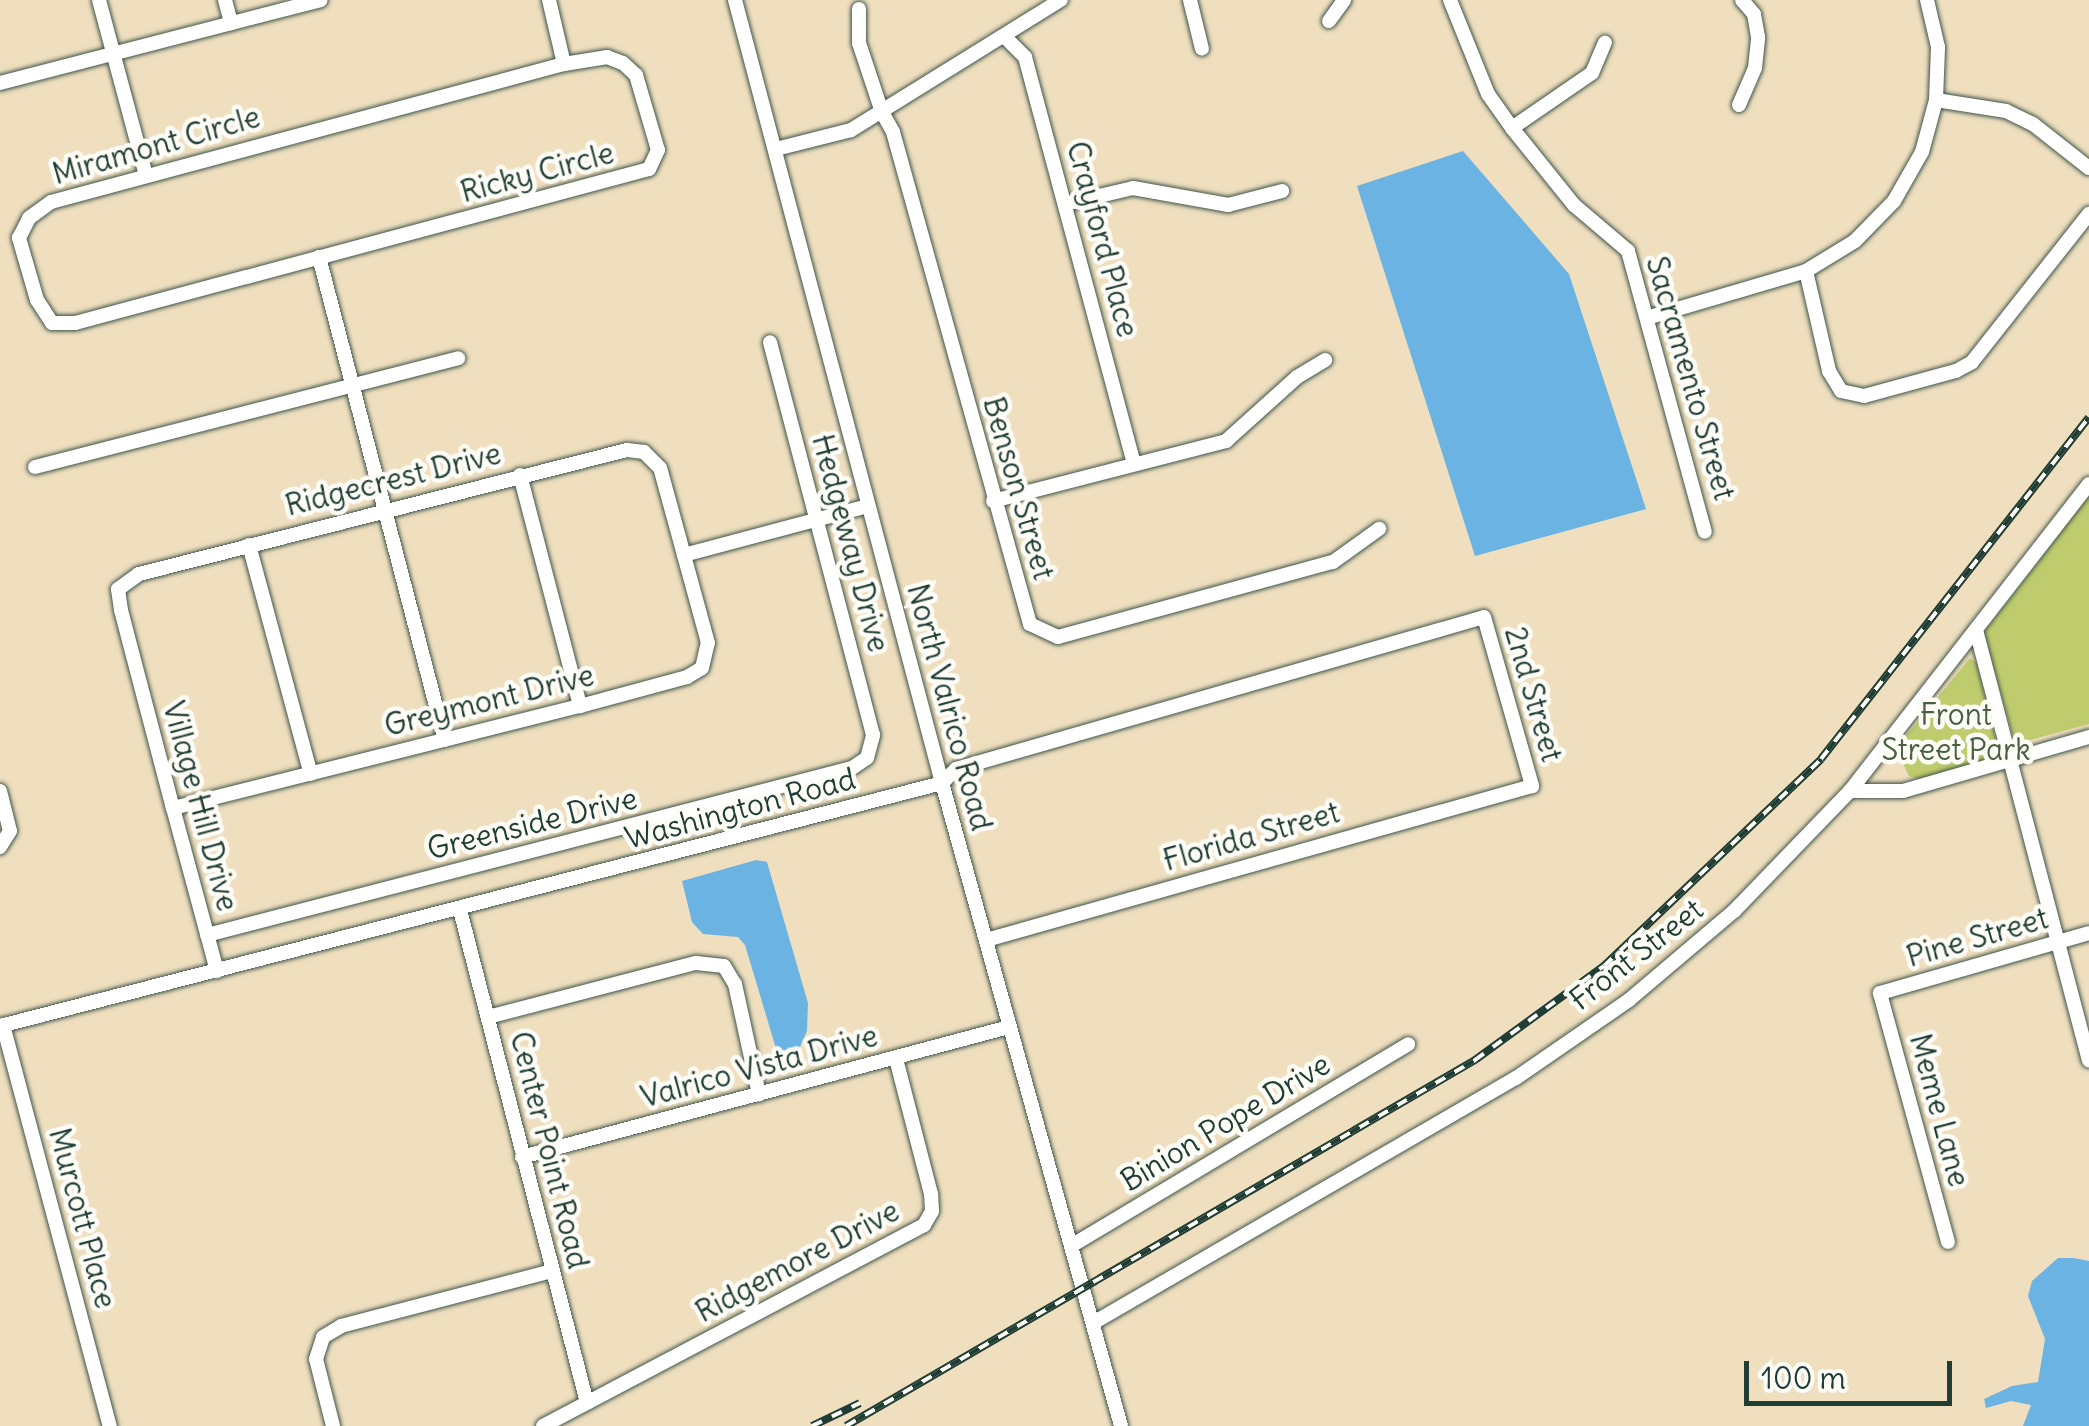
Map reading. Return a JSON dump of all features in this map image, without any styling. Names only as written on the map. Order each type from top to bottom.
[{"type":"street","points":[[100,0],[146,175]]},
{"type":"street","points":[[225,0],[231,24]]},
{"type":"street","points":[[0,83],[320,0]]},
{"type":"street","points":[[548,0],[564,64]]},
{"type":"street","name":"North Valrico Road","points":[[735,0],[942,783],[1121,1426]]},
{"type":"street","points":[[776,149],[851,130],[1062,0]]},
{"type":"street","points":[[1190,0],[1202,50]]},
{"type":"street","points":[[1329,21],[1344,0]]},
{"type":"street","name":"Sacramento Street","points":[[1450,0],[1488,94],[1512,128],[1574,205],[1628,251],[1650,317],[1706,532]]},
{"type":"street","points":[[1739,105],[1755,68],[1758,37],[1754,14],[1742,0]]},
{"type":"street","points":[[1650,317],[1806,271],[1855,241],[1894,201],[1922,152],[1936,100],[1938,47],[1928,0]]},
{"type":"street","name":"Benson Street","points":[[859,9],[859,43],[882,112],[894,132],[1030,624],[1058,637],[1333,562],[1379,529]]},
{"type":"street","name":"Crayford Place","points":[[1004,36],[1025,57],[1134,464]]},
{"type":"street","points":[[1512,128],[1592,73],[1605,43]]},
{"type":"street","name":"Ricky Circle","points":[[319,257],[649,168],[658,150],[636,75],[623,62],[606,56],[564,64]]},
{"type":"street","name":"Miramont Circle","points":[[319,257],[75,323],[52,323],[37,300],[19,238],[29,218],[50,202],[564,64]]},
{"type":"street","points":[[1936,100],[2006,112],[2033,124],[2089,168]]},
{"type":"street","points":[[1065,204],[1132,188],[1228,205],[1282,191]]},
{"type":"street","points":[[1806,271],[1829,371],[1841,391],[1864,396],[1956,371],[1972,362],[2089,214]]},
{"type":"street","points":[[319,257],[446,740]]},
{"type":"street","name":"Hedgeway Drive","points":[[770,342],[873,735],[868,758]]},
{"type":"street","points":[[35,467],[458,358]]},
{"type":"street","points":[[993,501],[1226,441],[1324,360]]},
{"type":"street","name":"Ridgecrest Drive","points":[[133,656],[118,589],[139,574],[628,450],[644,452],[660,468],[684,555]]},
{"type":"street","points":[[520,475],[580,706]]},
{"type":"street","name":"Front Street","points":[[1093,1323],[1468,1107],[1629,1000],[1734,911],[1850,791],[2089,484]]},
{"type":"street","points":[[684,555],[868,506]]},
{"type":"street","points":[[249,545],[311,774]]},
{"type":"street","name":"Greymont Drive","points":[[174,808],[687,677],[702,668],[708,643],[684,555]]},
{"type":"street","name":"Washington Road","points":[[2,1025],[942,783],[956,769],[1484,617]]},
{"type":"street","name":"2nd Street","points":[[1484,617],[1532,786]]},
{"type":"street","points":[[1976,630],[2089,1060]]},
{"type":"street","name":"Village Hill Drive","points":[[133,656],[217,971]]},
{"type":"street","points":[[1850,791],[1903,791],[2089,737]]},
{"type":"street","name":"Greenside Drive","points":[[207,935],[852,768],[868,758]]},
{"type":"street","name":"Florida Street","points":[[986,940],[1532,786]]},
{"type":"street","points":[[0,791],[10,831],[0,847]]},
{"type":"street","name":"Center Point Road","points":[[460,910],[587,1403]]},
{"type":"street","name":"Pine Street","points":[[1880,993],[2089,933]]},
{"type":"street","points":[[488,1016],[696,963],[724,966],[735,984],[760,1094]]},
{"type":"street","name":"Meme Lane","points":[[1880,993],[1948,1242]]},
{"type":"street","name":"Murcott Place","points":[[2,1025],[110,1426]]},
{"type":"street","name":"Valrico Vista Drive","points":[[522,1157],[1010,1027]]},
{"type":"street","name":"Binion Pope Drive","points":[[1071,1246],[1408,1044]]},
{"type":"street","name":"Ridgemore Drive","points":[[543,1426],[924,1225],[932,1211],[931,1194],[896,1058]]},
{"type":"street","points":[[334,1426],[316,1359],[324,1337],[341,1326],[552,1271]]},
{"type":"green space","points":[[2089,496],[2089,724],[2015,744],[1984,632]]},
{"type":"green space","name":"Front Street Park","points":[[1970,658],[1977,664],[1999,753],[1990,761],[1921,780],[1909,776],[1898,753],[1901,742]]},
{"type":"water","points":[[1463,151],[1569,274],[1646,509],[1475,556],[1357,186]]},
{"type":"water","points":[[756,860],[767,862],[808,1003],[807,1031],[799,1049],[777,1052],[745,945],[738,937],[703,934],[692,922],[682,881]]},
{"type":"water","points":[[2058,1258],[2089,1261],[2089,1426],[2023,1426],[2031,1405],[2011,1401],[1986,1408],[1984,1399],[2012,1386],[2038,1382],[2045,1339],[2028,1296],[2032,1281]]},
{"type":"railway","points":[[846,1426],[1475,1060],[1604,966],[1821,759],[2089,417]]},
{"type":"railway","points":[[812,1426],[860,1403]]}]
